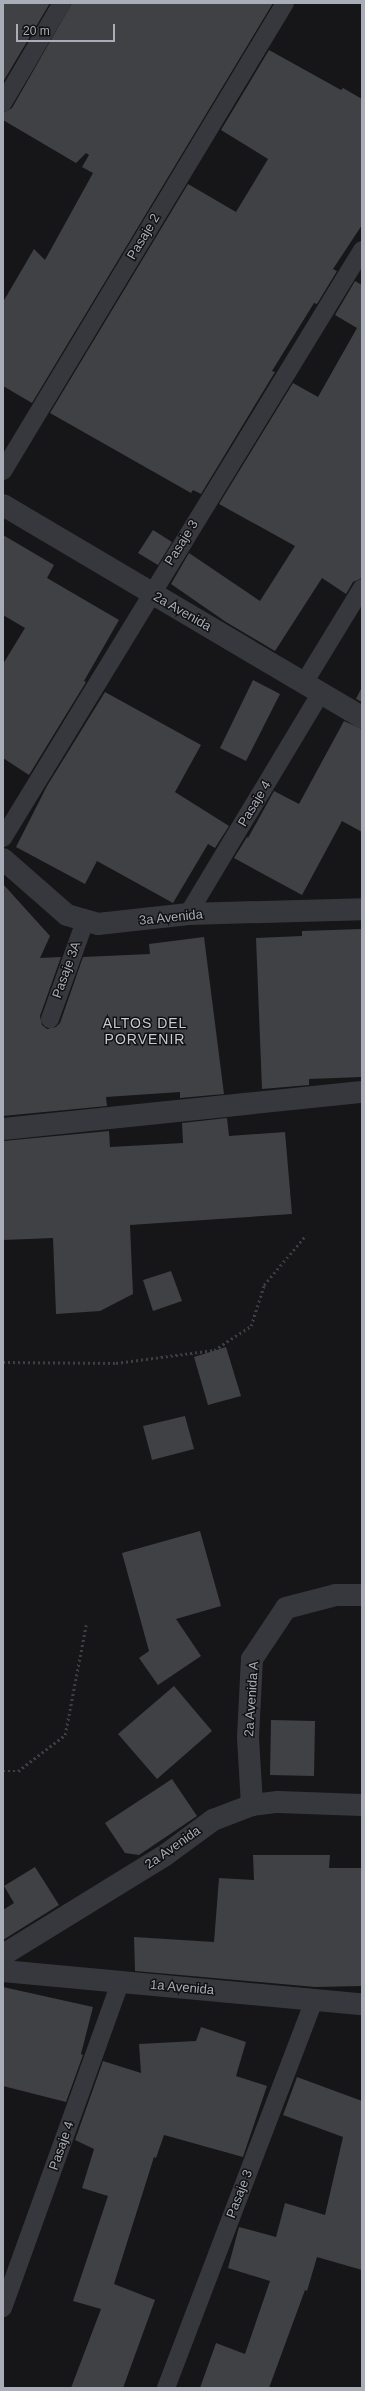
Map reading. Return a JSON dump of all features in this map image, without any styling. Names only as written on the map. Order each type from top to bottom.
[{"type":"street","name":"2a Avenida","points":[[3,504],[151,594],[362,717]]},
{"type":"street","name":"3a Avenida","points":[[3,860],[67,915],[98,924],[188,914],[362,909]]},
{"type":"street","points":[[3,1129],[362,1092]]},
{"type":"street","name":"2a Avenida A","points":[[252,1805],[248,1737],[252,1659],[286,1608],[336,1595],[362,1595]]},
{"type":"street","name":"2a Avenida","points":[[3,1955],[164,1856],[213,1820],[252,1805],[278,1802],[362,1805]]},
{"type":"street","name":"1a Avenida","points":[[3,1971],[120,1983],[362,2004]]},
{"type":"lane","points":[[3,103],[62,3]]},
{"type":"lane","name":"Pasaje 2","points":[[3,471],[285,3]]},
{"type":"lane","name":"Pasaje 3","points":[[3,838],[362,250]]},
{"type":"lane","name":"Pasaje 4","points":[[188,914],[313,688],[362,588]]},
{"type":"lane","name":"Pasaje 3A","points":[[50,1019],[84,920]]},
{"type":"lane","name":"Pasaje 4","points":[[3,2308],[120,1983]]},
{"type":"lane","name":"Pasaje 3","points":[[166,2388],[314,2000]]},
{"type":"path","points":[[3,1362],[116,1363],[214,1350],[251,1326],[264,1285],[306,1235]]},
{"type":"path","points":[[3,1771],[18,1771],[65,1735],[86,1625]]},
{"type":"building","points":[[3,3],[50,3],[3,82]]},
{"type":"building","points":[[72,3],[273,3],[32,403],[3,386],[3,302],[34,249],[45,260],[93,173],[82,167],[89,155],[86,153],[76,163],[3,120],[3,113],[12,108]]},
{"type":"building","points":[[269,50],[341,90],[343,88],[362,99],[362,225],[333,269],[337,271],[317,304],[314,303],[272,371],[275,372],[201,494],[193,490],[191,493],[50,413],[188,184],[236,212],[268,159],[221,130]]},
{"type":"building","points":[[355,281],[362,285],[362,578],[353,582],[346,594],[322,578],[275,651],[226,622],[171,584],[189,553],[260,601],[295,546],[219,504],[293,383],[318,397],[357,328],[335,315]]},
{"type":"building","points":[[153,530],[172,542],[158,565],[138,553]]},
{"type":"building","points":[[3,535],[54,565],[47,578],[119,620],[84,681],[86,682],[29,775],[3,758],[3,664],[25,628],[3,615]]},
{"type":"building","points":[[253,680],[280,694],[246,761],[220,748]]},
{"type":"building","points":[[362,687],[362,702],[356,699]]},
{"type":"building","points":[[105,692],[201,745],[175,792],[229,826],[215,848],[208,844],[173,903],[97,861],[85,884],[16,847],[47,786]]},
{"type":"building","points":[[344,721],[362,729],[362,832],[342,821],[302,895],[234,858],[247,837],[248,838],[274,791],[299,804]]},
{"type":"building","points":[[3,884],[50,936],[40,958],[61,957],[40,1016],[42,1025],[47,1029],[56,1027],[60,1023],[83,957],[150,954],[149,944],[204,937],[224,1094],[180,1098],[180,1092],[106,1097],[107,1106],[3,1116]]},
{"type":"building","points":[[362,929],[362,1077],[309,1079],[309,1085],[262,1089],[256,938],[302,936],[302,931]]},
{"type":"building","points":[[227,1118],[229,1136],[285,1132],[292,1214],[130,1225],[133,1294],[100,1311],[56,1314],[53,1238],[3,1240],[3,1141],[109,1131],[110,1147],[183,1143],[182,1123]]},
{"type":"building","points":[[171,1271],[182,1301],[153,1311],[143,1280]]},
{"type":"building","points":[[226,1347],[241,1396],[208,1405],[194,1357]]},
{"type":"building","points":[[185,1416],[194,1449],[152,1460],[143,1426]]},
{"type":"building","points":[[200,1531],[221,1606],[176,1619],[201,1656],[158,1685],[139,1658],[149,1651],[122,1553]]},
{"type":"building","points":[[174,1686],[212,1731],[157,1779],[118,1734]]},
{"type":"building","points":[[271,1720],[315,1721],[314,1776],[270,1775]]},
{"type":"building","points":[[172,1779],[197,1816],[139,1855],[125,1853],[105,1823]]},
{"type":"building","points":[[253,1855],[330,1855],[329,1868],[362,1868],[362,1986],[315,1987],[135,1971],[134,1937],[214,1942],[219,1878],[254,1880]]},
{"type":"building","points":[[35,1867],[59,1905],[3,1940],[3,1910],[14,1903],[4,1886]]},
{"type":"building","points":[[3,1987],[93,2007],[81,2054],[83,2055],[66,2102],[3,2086]]},
{"type":"building","points":[[201,2027],[246,2042],[236,2076],[267,2086],[243,2157],[164,2135],[156,2158],[154,2157],[114,2284],[155,2300],[123,2388],[71,2388],[101,2309],[73,2301],[108,2196],[82,2188],[94,2149],[75,2140],[103,2061],[141,2073],[139,2044],[196,2041]]},
{"type":"building","points":[[297,2077],[362,2101],[362,2270],[317,2257],[307,2291],[305,2290],[269,2388],[200,2388],[216,2343],[245,2354],[270,2281],[228,2268],[239,2227],[276,2237],[285,2203],[325,2215],[343,2137],[283,2115]]},
{"type":"district","name":"ALTOS DEL PORVENIR","points":[[145,1032]]}]
